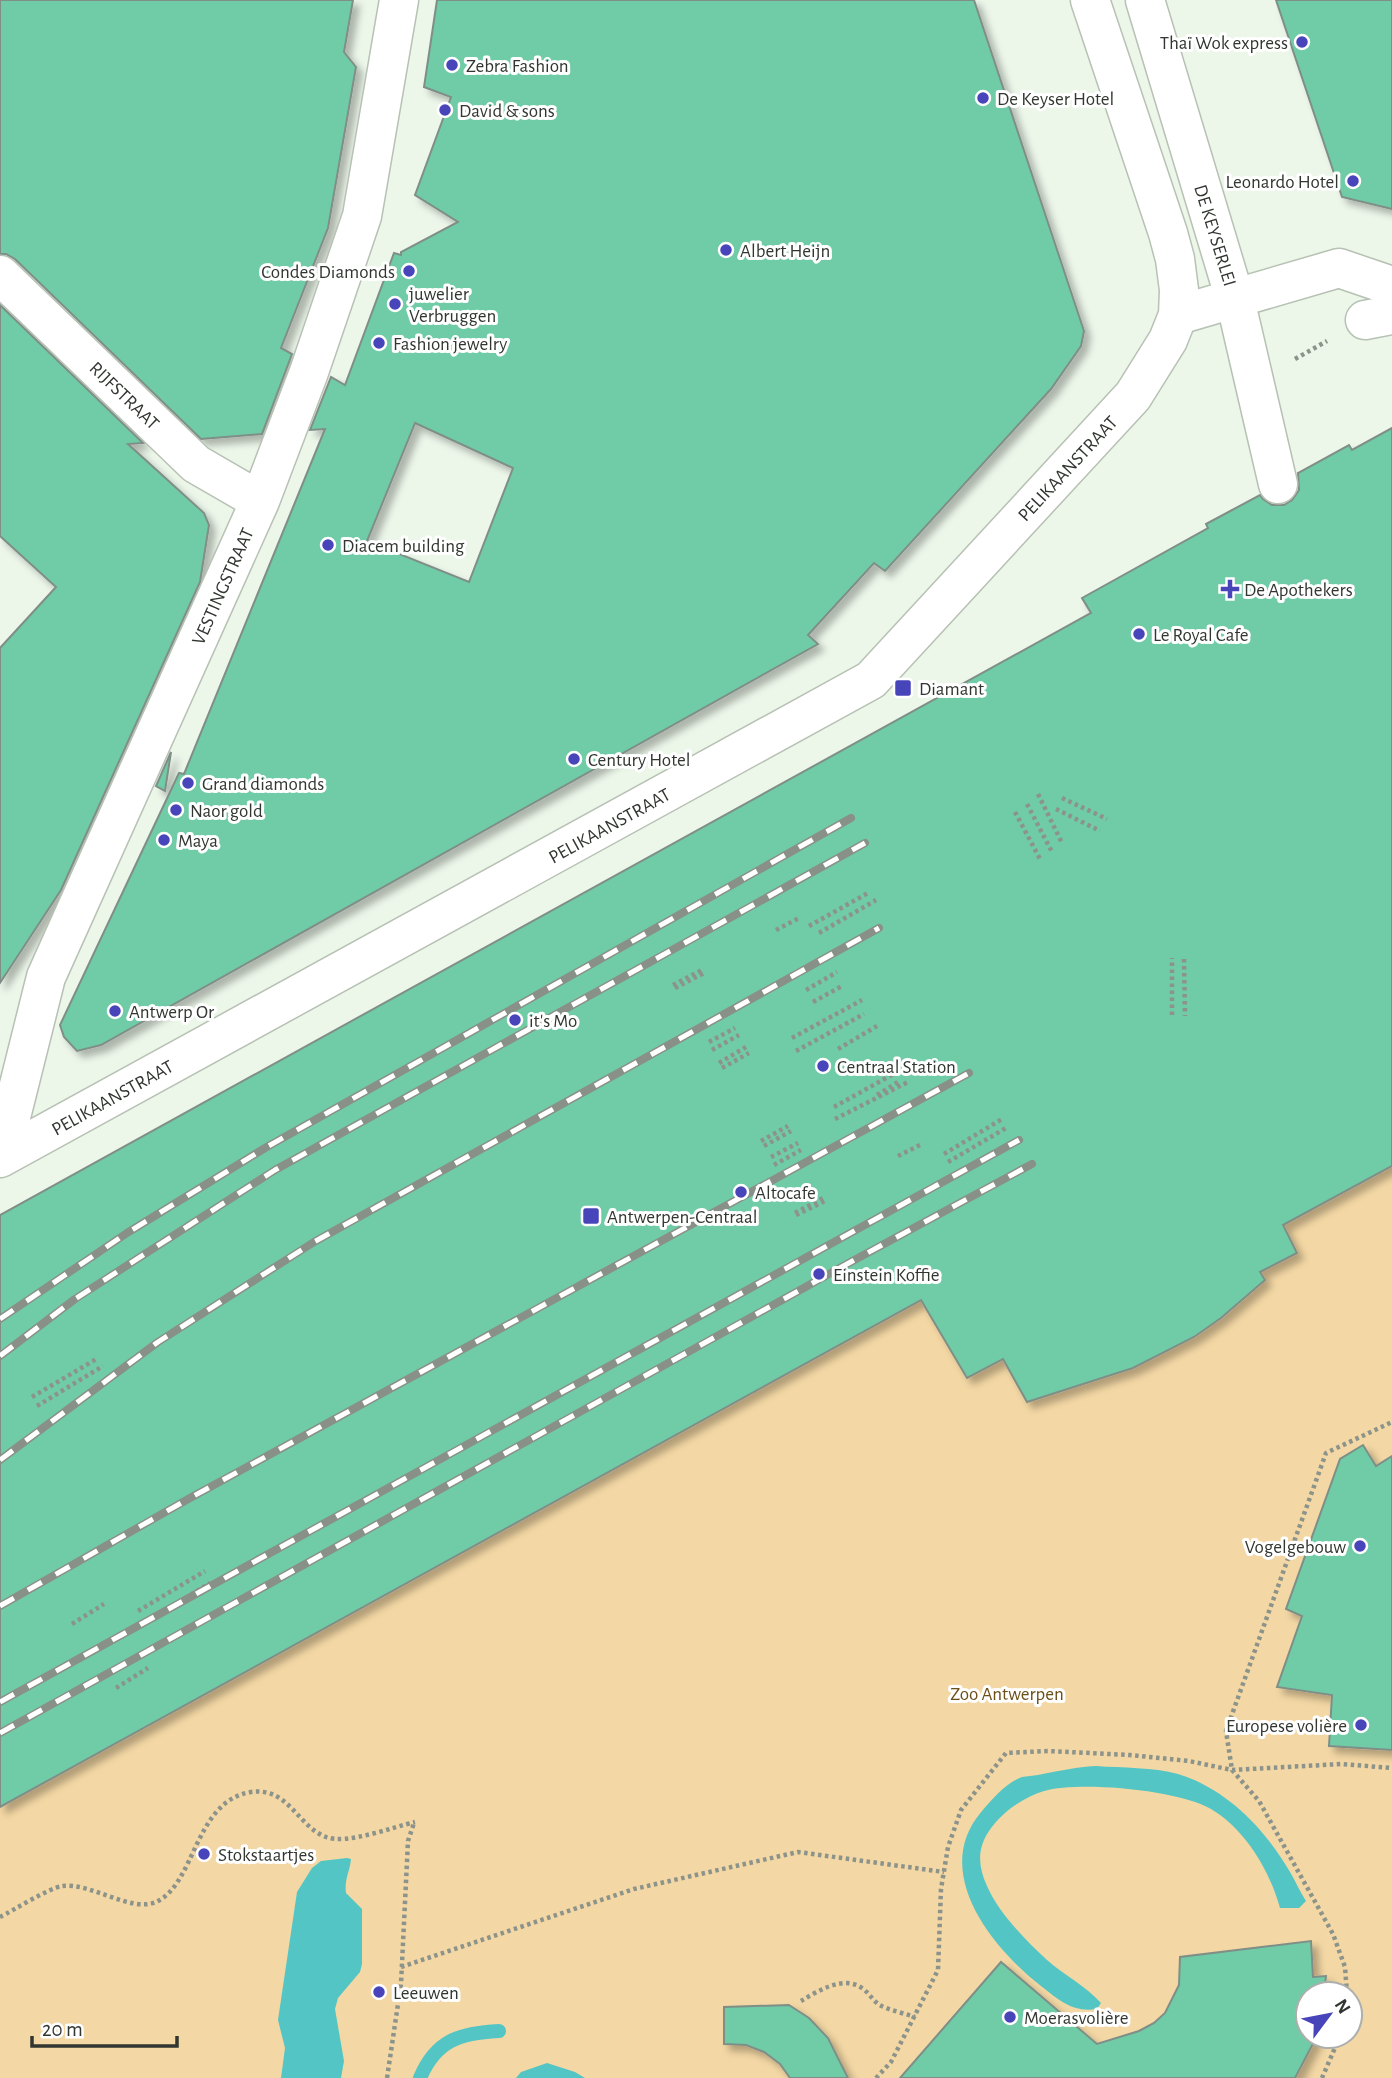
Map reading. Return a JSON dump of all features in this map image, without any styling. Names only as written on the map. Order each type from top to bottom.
[{"type":"street","name":"VESTINGSTRAAT","points":[[1,1157],[46,977],[260,501],[309,372],[362,216],[399,0]]},
{"type":"street","points":[[1090,0],[1168,233],[1179,290],[1178,315]]},
{"type":"street","name":"DE KEYSERLEI","points":[[1145,0],[1236,299],[1178,315]]},
{"type":"street","points":[[1278,484],[1236,299],[1339,268],[1392,286]]},
{"type":"street","name":"RIJFSTRAAT","points":[[0,275],[196,464],[260,501]]},
{"type":"street","name":"PELIKAANSTRAAT","points":[[1,1157],[871,680],[1128,403],[1168,340],[1178,315]]},
{"type":"path","points":[[1038,794],[1062,843]]},
{"type":"path","points":[[1062,798],[1107,819]]},
{"type":"path","points":[[1027,804],[1052,852]]},
{"type":"path","points":[[1056,809],[1101,831]]},
{"type":"path","points":[[1015,812],[1040,859]]},
{"type":"path","points":[[809,926],[868,893]]},
{"type":"path","points":[[819,933],[876,900]]},
{"type":"path","points":[[775,930],[798,918]]},
{"type":"path","points":[[1172,958],[1172,1015]]},
{"type":"path","points":[[1184,960],[1185,1016]]},
{"type":"path","points":[[674,986],[705,970]]},
{"type":"path","points":[[806,990],[837,972]]},
{"type":"path","points":[[813,1002],[842,986]]},
{"type":"path","points":[[792,1038],[862,1000]]},
{"type":"path","points":[[796,1051],[864,1014]]},
{"type":"path","points":[[838,1049],[877,1026]]},
{"type":"path","points":[[709,1042],[735,1028]]},
{"type":"path","points":[[712,1050],[739,1035]]},
{"type":"path","points":[[721,1065],[748,1050]]},
{"type":"path","points":[[834,1107],[906,1067]]},
{"type":"path","points":[[861,1090],[892,1072]]},
{"type":"path","points":[[835,1119],[910,1081]]},
{"type":"path","points":[[867,1100],[898,1083]]},
{"type":"path","points":[[944,1154],[1002,1119]]},
{"type":"path","points":[[762,1144],[789,1128]]},
{"type":"path","points":[[948,1162],[1006,1128]]},
{"type":"path","points":[[771,1157],[797,1143]]},
{"type":"path","points":[[898,1156],[920,1144]]},
{"type":"path","points":[[774,1165],[801,1150]]},
{"type":"path","points":[[795,1214],[826,1198]]},
{"type":"path","points":[[32,1397],[98,1358]]},
{"type":"path","points":[[37,1406],[103,1366]]},
{"type":"path","points":[[1346,1980],[1345,1967],[1334,1934],[1259,1801],[1232,1770],[1226,1731],[1326,1453],[1392,1422]]},
{"type":"path","points":[[138,1611],[205,1571]]},
{"type":"path","points":[[143,1624],[209,1583]]},
{"type":"path","points":[[72,1624],[104,1604]]},
{"type":"path","points":[[116,1688],[148,1668]]},
{"type":"path","points":[[877,2078],[891,2062],[938,1970],[941,1889],[948,1847],[961,1810],[1006,1753],[1048,1751],[1130,1755],[1189,1761],[1232,1770],[1341,1764],[1392,1768]]},
{"type":"path","points":[[0,1917],[61,1886],[83,1887],[141,1904],[156,1902],[172,1889],[209,1821],[221,1807],[236,1797],[252,1792],[270,1793],[285,1801],[325,1837],[339,1839],[415,1822],[408,1841],[401,1967],[387,2078]]},
{"type":"path","points":[[401,1967],[634,1889],[798,1852],[944,1872]]},
{"type":"path","points":[[801,2001],[836,1984],[853,1984],[864,1989],[880,2006],[915,2017]]},
{"type":"path","points":[[1322,2078],[1334,2050]]},
{"type":"green space","name":"Zoo Antwerpen","points":[[1392,1056],[1392,2078],[0,2078],[0,1807],[1269,1108]]},
{"type":"water","points":[[1096,1766],[1178,1774],[1213,1790],[1243,1812],[1269,1841],[1306,1901],[1299,1908],[1280,1908],[1263,1866],[1245,1839],[1223,1817],[1196,1802],[1153,1792],[1104,1787],[1060,1788],[1036,1794],[1013,1806],[994,1824],[982,1844],[981,1865],[992,1896],[1013,1926],[1047,1960],[1101,2003],[1097,2009],[1088,2010],[1073,2007],[1060,2000],[1022,1970],[1003,1951],[987,1929],[973,1906],[965,1882],[962,1858],[968,1834],[982,1811],[1011,1783],[1022,1777]]},
{"type":"water","points":[[351,1859],[346,1893],[362,1909],[362,1964],[360,1972],[338,1998],[335,2009],[344,2061],[341,2078],[281,2078],[285,2048],[278,2020],[297,1892],[312,1868],[321,1861]]},
{"type":"water","points":[[547,2063],[585,2078],[516,2078],[521,2072]]},
{"type":"building","points":[[0,0],[353,0],[344,52],[356,67],[328,228],[281,348],[292,354],[262,434],[201,439],[15,259],[0,254]]},
{"type":"building","points":[[437,0],[974,0],[1084,331],[1081,346],[1051,389],[885,571],[874,563],[808,635],[818,644],[101,1045],[77,1051],[64,1037],[60,1025],[179,773],[184,774],[325,429],[310,430],[331,377],[345,385],[394,253],[401,255],[401,252],[458,222],[415,195],[451,97],[424,87]],"holes":[[[415,423],[513,468],[469,582],[367,541]]]},
{"type":"building","points":[[1276,0],[1392,0],[1392,209],[1342,197]]},
{"type":"building","points":[[0,305],[143,443],[128,444],[204,513],[209,525],[200,582],[61,890],[0,983],[0,648],[56,587],[0,536]]},
{"type":"building","name":"Centraal Station","points":[[1392,428],[1392,1166],[1283,1225],[1297,1253],[1260,1272],[1265,1280],[1194,1337],[1133,1368],[1027,1402],[1003,1359],[967,1378],[921,1300],[0,1807],[0,1215],[1091,613],[1082,598],[1208,528],[1206,524],[1260,495],[1272,505],[1284,505],[1292,500],[1299,490],[1298,473],[1349,445],[1352,450]]},
{"type":"building","points":[[171,752],[165,791],[156,786]]},
{"type":"building","name":"Vogelgebouw","points":[[1363,1445],[1376,1466],[1392,1456],[1392,1750],[1329,1746],[1332,1695],[1277,1687],[1302,1616],[1286,1609],[1340,1459]]},
{"type":"building","points":[[1311,1941],[1313,1977],[1326,1976],[1326,1980],[1294,1980],[1294,2050],[1310,2050],[1295,2078],[900,2078],[1001,1962],[1097,2044],[1139,2031],[1165,2013],[1179,1985],[1180,1957]]},
{"type":"building","points":[[789,2005],[809,2018],[828,2038],[848,2078],[790,2078],[780,2064],[764,2052],[746,2045],[724,2044],[724,2007]]},
{"type":"waterway","points":[[420,2078],[434,2055],[451,2041],[472,2034],[499,2031]]},
{"type":"railway","points":[[0,1319],[127,1233],[265,1148],[851,818]]},
{"type":"railway","points":[[0,1356],[75,1299],[275,1170],[865,843]]},
{"type":"railway","points":[[0,1460],[158,1342],[314,1242],[879,928]]},
{"type":"railway","points":[[0,1606],[190,1498],[969,1073]]},
{"type":"railway","points":[[0,1702],[1019,1140]]},
{"type":"railway","points":[[0,1733],[1032,1164]]},
{"type":"place","name":"Thaï Wok express","points":[[1302,42]]},
{"type":"place","name":"Zebra Fashion","points":[[452,65]]},
{"type":"place","name":"De Keyser Hotel","points":[[983,98]]},
{"type":"place","name":"David & sons","points":[[445,110]]},
{"type":"place","name":"Leonardo Hotel","points":[[1353,181]]},
{"type":"place","name":"Albert Heijn","points":[[726,250]]},
{"type":"place","name":"Condes Diamonds","points":[[409,271]]},
{"type":"place","name":"juwelier Verbruggen","points":[[395,304]]},
{"type":"place","name":"Fashion jewelry","points":[[379,343]]},
{"type":"place","name":"Diacem building","points":[[328,545]]},
{"type":"place","name":"De Apothekers","points":[[1230,589]]},
{"type":"place","name":"Le Royal Cafe","points":[[1139,634]]},
{"type":"place","name":"Diamant","points":[[903,688]]},
{"type":"place","name":"Century Hotel","points":[[574,759]]},
{"type":"place","name":"Grand diamonds","points":[[188,783]]},
{"type":"place","name":"Naor gold","points":[[176,810]]},
{"type":"place","name":"Maya","points":[[164,840]]},
{"type":"place","name":"Antwerp Or","points":[[115,1011]]},
{"type":"place","name":"it's Mo","points":[[515,1020]]},
{"type":"place","name":"Centraal Station","points":[[823,1066]]},
{"type":"place","name":"Altocafe","points":[[741,1192]]},
{"type":"place","name":"Antwerpen-Centraal","points":[[591,1216]]},
{"type":"place","name":"Einstein Koffie","points":[[819,1274]]},
{"type":"place","name":"Vogelgebouw","points":[[1360,1546]]},
{"type":"place","name":"Europese volière","points":[[1361,1725]]},
{"type":"place","name":"Stokstaartjes","points":[[204,1854]]},
{"type":"place","name":"Leeuwen","points":[[379,1992]]},
{"type":"place","name":"Moerasvolière","points":[[1010,2017]]}]
